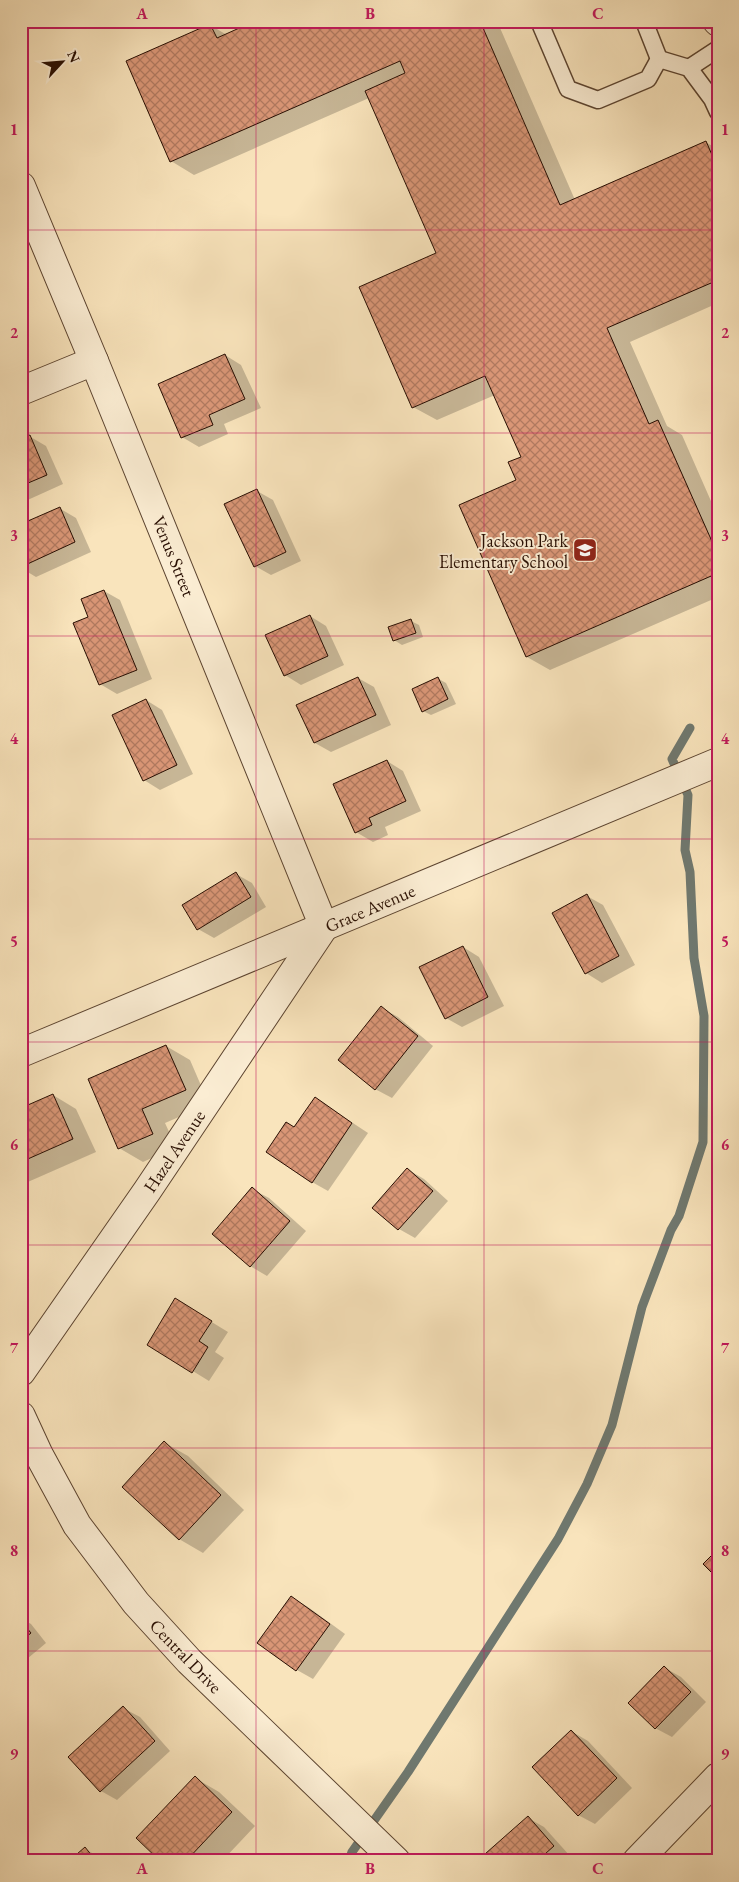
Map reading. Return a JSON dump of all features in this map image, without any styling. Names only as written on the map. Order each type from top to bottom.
[{"type":"street","name":"Venus Street","points":[[21,186],[324,927]]},
{"type":"street","points":[[21,391],[94,361]]},
{"type":"street","name":"Grace Avenue","points":[[21,1053],[708,766]]},
{"type":"street","name":"Hazel Avenue","points":[[21,1372],[148,1191],[324,927]]},
{"type":"street","name":"Central Drive","points":[[21,1416],[39,1455],[77,1524],[136,1603],[190,1661],[389,1854]]},
{"type":"street","points":[[637,1861],[718,1776]]},
{"type":"lane","points":[[539,21],[568,89],[598,100],[648,79],[659,59]]},
{"type":"lane","points":[[644,21],[659,59]]},
{"type":"lane","points":[[689,68],[718,49]]},
{"type":"lane","points":[[659,59],[689,68],[712,99],[718,112]]},
{"type":"building","points":[[255,21],[480,21],[560,205],[706,141],[718,169],[718,280],[607,328],[649,424],[658,420],[714,546],[718,544],[718,573],[526,657],[459,505],[516,480],[508,462],[521,457],[485,376],[412,408],[359,287],[436,253],[365,91],[405,73],[400,61],[170,162],[126,61],[210,24],[217,38]]},
{"type":"building","points":[[225,354],[245,399],[209,415],[213,425],[181,438],[158,384]]},
{"type":"building","points":[[30,435],[47,475],[21,486],[21,438]]},
{"type":"building","points":[[257,489],[286,552],[254,567],[224,504]]},
{"type":"building","points":[[60,507],[75,542],[21,567],[21,524]]},
{"type":"building","points":[[104,590],[137,670],[99,685],[73,623],[88,617],[81,599]]},
{"type":"building","points":[[310,615],[328,656],[284,676],[265,635]]},
{"type":"building","points":[[411,619],[416,633],[393,641],[388,627]]},
{"type":"building","points":[[358,677],[376,715],[314,743],[296,705]]},
{"type":"building","points":[[438,677],[448,699],[422,712],[412,689]]},
{"type":"building","points":[[146,699],[177,765],[143,781],[112,715]]},
{"type":"building","points":[[387,760],[406,801],[369,818],[372,825],[355,833],[333,784]]},
{"type":"building","points":[[236,872],[251,897],[197,930],[182,905]]},
{"type":"building","points":[[587,894],[619,956],[585,974],[552,913]]},
{"type":"building","points":[[463,946],[488,997],[445,1019],[419,967]]},
{"type":"building","points":[[381,1006],[418,1036],[375,1090],[338,1060]]},
{"type":"building","points":[[166,1045],[186,1090],[142,1109],[153,1134],[118,1149],[88,1079]]},
{"type":"building","points":[[53,1094],[73,1139],[21,1162],[21,1108]]},
{"type":"building","points":[[315,1097],[352,1123],[312,1183],[266,1152],[286,1122],[294,1127]]},
{"type":"building","points":[[407,1168],[433,1191],[398,1230],[372,1208]]},
{"type":"building","points":[[252,1187],[290,1221],[250,1267],[212,1234]]},
{"type":"building","points":[[175,1298],[212,1321],[199,1341],[208,1347],[192,1373],[147,1345]]},
{"type":"building","points":[[164,1441],[221,1495],[179,1540],[122,1487]]},
{"type":"building","points":[[718,1549],[718,1579],[703,1564]]},
{"type":"building","points":[[291,1596],[330,1624],[296,1671],[257,1643]]},
{"type":"building","points":[[21,1621],[31,1633],[21,1641]]},
{"type":"building","points":[[664,1666],[691,1692],[655,1729],[628,1703]]},
{"type":"building","points":[[123,1706],[155,1741],[100,1792],[68,1757]]},
{"type":"building","points":[[571,1730],[617,1778],[578,1816],[532,1767]]},
{"type":"building","points":[[195,1776],[232,1812],[186,1861],[160,1861],[136,1838]]},
{"type":"building","points":[[528,1816],[554,1846],[537,1861],[477,1861]]},
{"type":"building","points":[[85,1847],[96,1861],[69,1861]]},
{"type":"waterway","points":[[349,1861],[352,1852],[408,1772],[558,1539],[587,1484],[612,1425],[642,1307],[671,1230],[679,1216],[703,1142],[704,1016],[694,958],[690,872],[685,850],[688,795],[672,759],[690,728]]},
{"type":"place","name":"Jackson Park Elementary School","points":[[585,550]]}]
